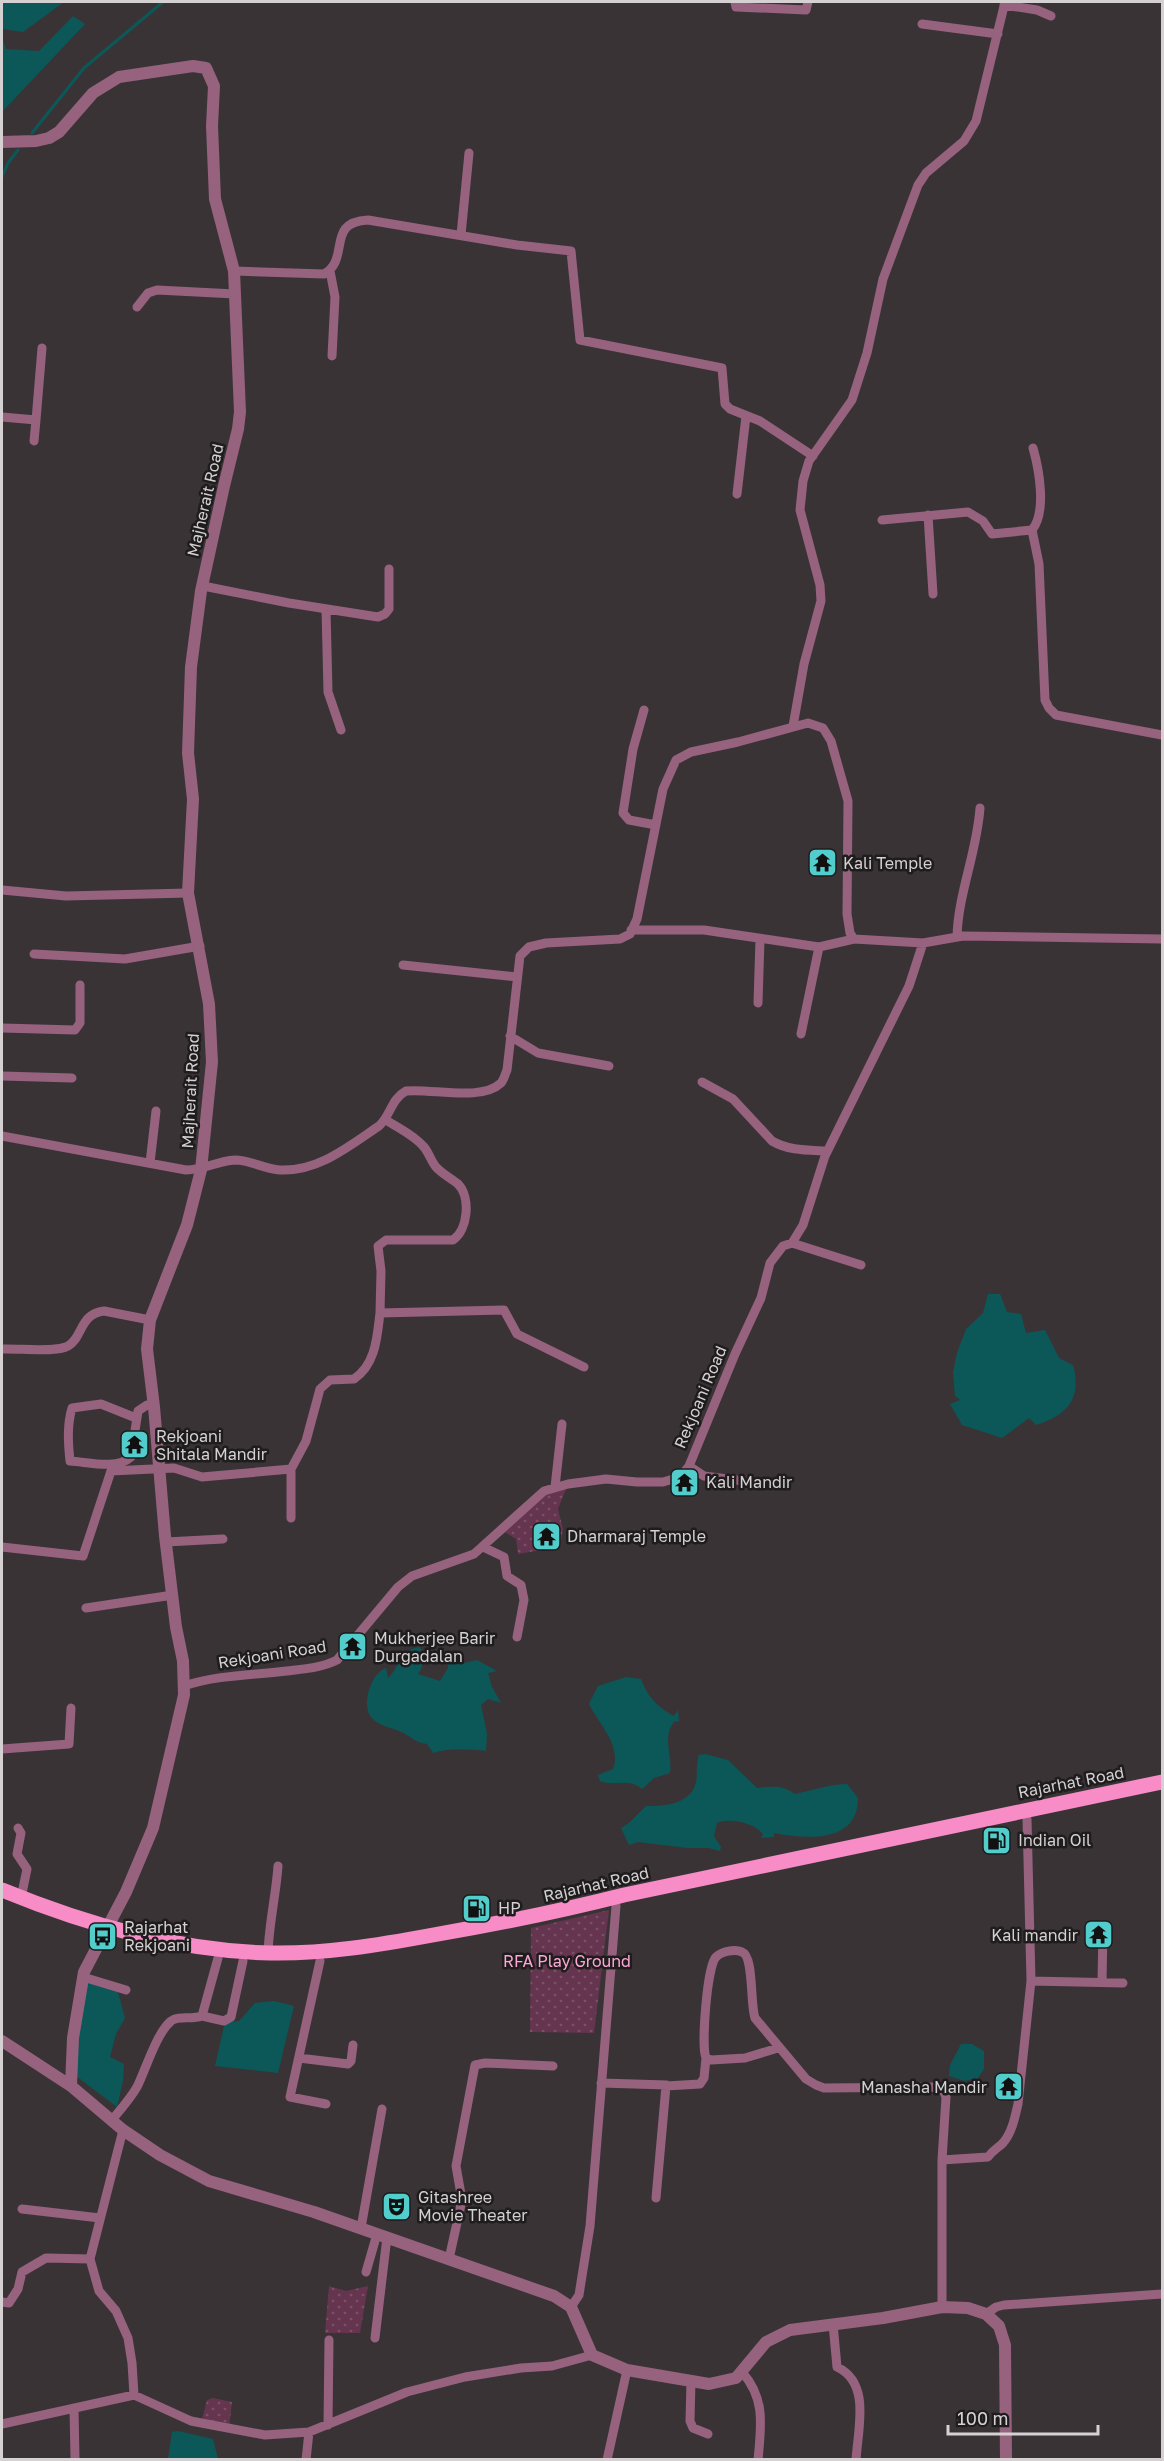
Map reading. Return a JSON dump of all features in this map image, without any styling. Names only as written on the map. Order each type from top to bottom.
[{"type":"main road","name":"Rajarhat Road","points":[[2,1890],[105,1932],[203,1948],[268,1953],[375,1946],[554,1913],[624,1895],[1162,1782]]},
{"type":"main road","name":"Rajarhat Road","points":[[2,1900],[174,1952],[243,1961],[320,1961],[351,1958],[520,1927],[1162,1791]]},
{"type":"street","points":[[735,2],[736,7],[806,10],[808,2]]},
{"type":"street","points":[[793,726],[804,664],[821,601],[820,585],[800,510],[803,481],[813,456],[852,400],[867,353],[883,279],[918,185],[926,173],[964,141],[976,122],[1005,3],[1037,10],[1051,16]]},
{"type":"street","points":[[922,24],[998,34]]},
{"type":"street","name":"Majherait Road","points":[[2,142],[36,141],[49,138],[59,132],[93,93],[119,77],[193,66],[206,68],[214,86],[212,126],[215,199],[234,271],[240,369],[238,429],[203,586],[191,667],[188,753],[193,799],[188,893],[200,946],[209,1004],[212,1062],[201,1170]]},
{"type":"street","points":[[461,235],[469,153]]},
{"type":"street","points":[[234,271],[316,275],[330,271],[334,266],[342,233],[352,221],[382,221],[517,245],[570,251],[580,340],[722,368],[725,404],[779,433],[813,456]]},
{"type":"street","points":[[330,271],[335,297],[332,356]]},
{"type":"street","points":[[137,307],[148,293],[157,290],[235,294]]},
{"type":"street","points":[[34,441],[42,348]]},
{"type":"street","points":[[737,494],[746,416]]},
{"type":"street","points":[[2,417],[36,420]]},
{"type":"street","points":[[1033,448],[1040,475],[1038,520],[1032,530],[1039,564],[1045,700],[1056,715],[1162,735]]},
{"type":"street","points":[[882,520],[968,512],[983,521],[987,530],[997,535],[1032,530]]},
{"type":"street","points":[[928,515],[933,594]]},
{"type":"street","points":[[203,586],[378,617],[389,609],[389,569]]},
{"type":"street","points":[[326,609],[328,692],[340,730]]},
{"type":"street","points":[[644,710],[633,749],[623,813],[629,820],[656,825]]},
{"type":"street","points":[[2,1136],[172,1168],[201,1170],[217,1162],[239,1160],[280,1170],[298,1169],[318,1164],[386,1120],[394,1101],[406,1091],[468,1093],[494,1088],[502,1082],[507,1070],[520,956],[529,947],[546,943],[620,939],[631,930],[637,920],[666,781],[676,760],[682,756],[786,730],[793,726],[808,723],[823,728],[836,755],[848,801],[847,914],[850,933],[854,939]]},
{"type":"street","points":[[957,937],[958,918],[979,828],[980,808]]},
{"type":"street","points":[[2,890],[66,896],[188,893]]},
{"type":"street","points":[[631,930],[704,930],[819,947],[854,939],[923,944],[957,937],[1162,939]]},
{"type":"street","points":[[758,1003],[760,939]]},
{"type":"street","points":[[861,1265],[792,1243],[803,1225],[827,1151],[909,986],[923,944]]},
{"type":"street","points":[[34,954],[125,959],[200,946]]},
{"type":"street","points":[[801,1034],[819,947]]},
{"type":"street","points":[[403,966],[517,977]]},
{"type":"street","points":[[2,1028],[77,1029],[80,1023],[80,985]]},
{"type":"street","points":[[510,1036],[538,1053],[609,1066]]},
{"type":"street","points":[[2,1076],[72,1078]]},
{"type":"street","points":[[702,1082],[733,1099],[772,1141],[780,1146],[790,1149],[827,1151]]},
{"type":"street","points":[[150,1163],[156,1111]]},
{"type":"street","points":[[291,1518],[291,1469],[306,1441],[320,1389],[330,1380],[354,1379],[370,1363],[374,1352],[380,1313],[381,1271],[378,1246],[386,1240],[453,1240],[460,1233],[464,1223],[465,1200],[458,1184],[433,1164],[420,1142],[386,1120]]},
{"type":"street","points":[[71,2086],[73,2038],[83,1977],[88,1961],[126,1892],[153,1828],[183,1705],[184,1686],[166,1542],[147,1349],[150,1320],[187,1225],[201,1170]]},
{"type":"street","name":"Rekjoani Road","points":[[184,1686],[328,1665],[346,1651],[392,1594],[412,1576],[464,1559],[483,1547],[544,1491],[555,1487],[606,1479],[663,1482],[680,1477],[689,1466],[735,1354],[761,1298],[770,1263],[783,1246],[792,1243]]},
{"type":"street","points":[[380,1313],[504,1310],[517,1334],[584,1367]]},
{"type":"street","points":[[2,1349],[68,1346],[90,1316],[96,1312],[104,1311],[150,1320]]},
{"type":"street","points":[[136,1418],[101,1404],[72,1408],[68,1439],[70,1461],[119,1464],[127,1461],[131,1457],[138,1411],[147,1405],[154,1407]]},
{"type":"street","points":[[555,1487],[562,1424]]},
{"type":"street","points":[[689,1466],[704,1476],[775,1485]]},
{"type":"street","points":[[2,1547],[83,1556],[111,1471],[174,1468],[202,1477],[291,1469]]},
{"type":"street","points":[[166,1542],[223,1539]]},
{"type":"street","points":[[483,1547],[504,1557],[507,1576],[521,1585],[524,1600],[516,1638]]},
{"type":"street","points":[[86,1608],[114,1606],[139,1599],[173,1595]]},
{"type":"street","points":[[2,1749],[69,1744],[71,1708]]},
{"type":"street","points":[[942,2160],[988,2157],[1003,2143],[1018,2104],[1031,1981],[1027,1819]]},
{"type":"street","points":[[18,1828],[21,1833],[17,1854],[27,1869],[21,1898]]},
{"type":"street","points":[[268,1953],[278,1866]]},
{"type":"street","points":[[571,2307],[579,2295],[590,2226],[616,1906]]},
{"type":"street","points":[[1102,1982],[1103,1930]]},
{"type":"street","points":[[601,2083],[700,2084],[704,2078],[706,2058],[704,2046],[707,1993],[714,1961],[719,1954],[730,1950],[747,1954],[750,1962],[751,2007],[761,2027],[806,2079],[824,2088],[938,2087],[943,2090],[946,2097],[942,2160],[942,2307]]},
{"type":"street","points":[[202,2016],[218,1958]]},
{"type":"street","points":[[111,2120],[136,2087],[151,2054],[170,2022],[178,2017],[193,2019],[202,2016],[224,2021],[231,2017],[243,1961]]},
{"type":"street","points":[[320,1961],[291,2097],[326,2104]]},
{"type":"street","points":[[83,1977],[126,1990]]},
{"type":"street","points":[[1031,1981],[1123,1983]]},
{"type":"street","points":[[2,2041],[71,2086],[123,2130],[160,2155],[209,2181],[314,2212],[554,2296],[571,2307],[592,2355]]},
{"type":"street","points":[[299,2058],[348,2064],[353,2045]]},
{"type":"street","points":[[706,2058],[711,2060],[745,2058],[778,2048]]},
{"type":"street","points":[[449,2259],[462,2200],[456,2166],[475,2065],[485,2063],[553,2066]]},
{"type":"street","points":[[656,2198],[667,2085]]},
{"type":"street","points":[[361,2228],[382,2109]]},
{"type":"street","points":[[123,2130],[90,2259],[99,2291],[116,2311],[128,2338],[134,2395]]},
{"type":"street","points":[[22,2209],[100,2218]]},
{"type":"street","points":[[366,2272],[382,2236]]},
{"type":"street","points":[[375,2338],[382,2236]]},
{"type":"street","points":[[2,2302],[9,2303],[18,2289],[22,2272],[46,2258],[90,2259]]},
{"type":"street","points":[[986,2314],[1004,2305],[1162,2294]]},
{"type":"street","points":[[2,2424],[134,2395],[191,2421],[266,2435],[309,2432],[407,2392],[465,2377],[521,2368],[552,2366],[592,2355],[627,2370],[691,2381],[718,2383],[736,2378],[766,2342],[790,2330],[942,2307],[968,2308],[986,2314],[999,2326],[1005,2345],[1006,2460]]},
{"type":"street","points":[[833,2324],[837,2367],[848,2372],[854,2379],[860,2395],[856,2460]]},
{"type":"street","points":[[328,2425],[329,2340]]},
{"type":"street","points":[[606,2460],[627,2370]]},
{"type":"street","points":[[742,2372],[758,2397],[760,2418],[758,2460]]},
{"type":"street","points":[[691,2381],[690,2421],[693,2428],[708,2434]]},
{"type":"street","points":[[74,2408],[75,2459]]},
{"type":"street","points":[[306,2460],[309,2432]]},
{"type":"green space","points":[[568,1484],[558,1509],[563,1529],[560,1547],[518,1554],[516,1539],[500,1529],[544,1491]]},
{"type":"green space","name":"RFA Play Ground","points":[[609,1910],[594,2033],[530,2032],[531,1928]]},
{"type":"green space","points":[[329,2286],[346,2291],[368,2286],[360,2333],[325,2333]]},
{"type":"green space","points":[[213,2398],[232,2402],[229,2429],[201,2423],[207,2400]]},
{"type":"water","points":[[2,2],[64,2],[23,32],[2,29]]},
{"type":"water","points":[[73,16],[85,24],[2,112],[2,37],[6,49],[39,51]]},
{"type":"water","points":[[988,1294],[1000,1294],[1007,1312],[1021,1314],[1026,1333],[1045,1330],[1059,1358],[1073,1365],[1076,1387],[1070,1404],[1057,1416],[1036,1425],[1029,1418],[1002,1438],[962,1425],[950,1404],[960,1400],[955,1396],[953,1372],[957,1353],[966,1329],[983,1313]]},
{"type":"water","points":[[420,1647],[423,1661],[418,1674],[440,1681],[448,1668],[447,1661],[454,1656],[464,1663],[477,1660],[497,1671],[488,1673],[492,1687],[501,1703],[488,1699],[481,1705],[487,1734],[486,1751],[459,1749],[433,1753],[427,1744],[382,1725],[371,1717],[368,1712],[367,1698],[376,1676],[386,1668],[388,1678],[403,1655]]},
{"type":"water","points":[[626,1677],[641,1679],[657,1705],[674,1716],[678,1710],[679,1722],[675,1721],[671,1727],[668,1740],[670,1773],[654,1778],[642,1789],[637,1785],[627,1783],[606,1783],[600,1781],[598,1775],[613,1769],[614,1752],[608,1735],[589,1704],[598,1686]]},
{"type":"water","points":[[705,1754],[728,1760],[757,1788],[777,1787],[795,1794],[847,1784],[858,1798],[856,1813],[849,1824],[840,1831],[815,1837],[774,1833],[774,1837],[761,1838],[763,1834],[748,1824],[722,1821],[717,1823],[714,1836],[721,1847],[720,1851],[638,1842],[629,1845],[621,1828],[646,1806],[673,1803],[690,1794],[697,1776],[699,1755]]},
{"type":"water","points":[[86,1982],[118,1992],[125,2018],[116,2034],[110,2057],[124,2064],[117,2107],[76,2076],[74,2064]]},
{"type":"water","points":[[274,2001],[294,2006],[278,2073],[215,2066],[225,2022],[239,2021],[255,2003]]},
{"type":"water","points":[[961,2044],[972,2044],[984,2051],[984,2069],[978,2078],[965,2081],[949,2076],[950,2065]]},
{"type":"water","points":[[178,2431],[213,2439],[218,2459],[168,2459],[172,2432]]},
{"type":"waterway","points":[[32,133],[84,68],[163,2]]},
{"type":"waterway","points":[[2,177],[8,163],[18,150]]},
{"type":"place","name":"Kali Temple","points":[[822,863]]},
{"type":"place","name":"Rekjoani Shitala Mandir","points":[[135,1445]]},
{"type":"place","name":"Kali Mandir","points":[[685,1482]]},
{"type":"place","name":"Dharmaraj Temple","points":[[546,1536]]},
{"type":"place","name":"Mukherjee Barir Durgadalan","points":[[353,1647]]},
{"type":"place","name":"Indian Oil","points":[[997,1840]]},
{"type":"place","name":"HP","points":[[477,1908]]},
{"type":"place","name":"Kali mandir","points":[[1099,1935]]},
{"type":"place","name":"Rajarhat Rekjoani","points":[[103,1936]]},
{"type":"place","name":"Manasha Mandir","points":[[1008,2087]]},
{"type":"place","name":"Gitashree Movie Theater","points":[[397,2206]]}]
